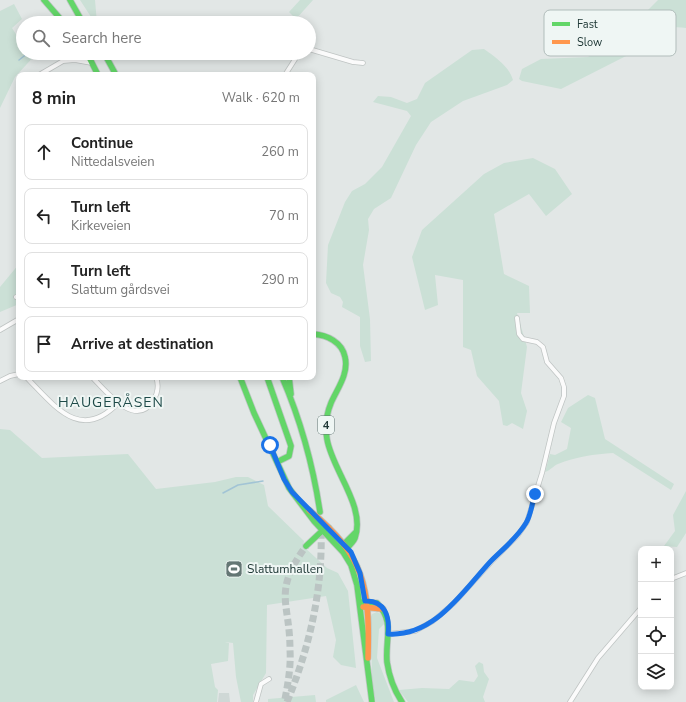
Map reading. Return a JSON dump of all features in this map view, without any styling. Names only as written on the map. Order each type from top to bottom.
[{"type":"main road","points":[[44,0],[58,16]]},
{"type":"main road","points":[[70,0],[79,16]]},
{"type":"main road","points":[[75,0],[84,16]]},
{"type":"main road","points":[[90,60],[96,72]]},
{"type":"main road","points":[[103,60],[110,72]]},
{"type":"main road","points":[[108,60],[114,72]]},
{"type":"main road","name":"4","points":[[316,334],[326,335],[335,340],[342,348],[345,357],[345,371],[330,402],[326,427],[330,448],[353,501],[357,519],[356,532],[345,548]]},
{"type":"main road","points":[[241,380],[289,488],[323,530],[345,548],[355,575],[364,652],[368,666]]},
{"type":"main road","points":[[268,380],[291,446],[289,456],[277,462]]},
{"type":"main road","name":"4","points":[[283,380],[309,450],[320,512]]},
{"type":"main road","name":"4","points":[[289,380],[291,398]]},
{"type":"main road","points":[[304,506],[329,528],[345,548],[360,573],[365,604],[368,666],[372,702]]},
{"type":"main road","points":[[306,546],[323,530],[329,528]]},
{"type":"main road","points":[[359,605],[365,604],[383,609],[388,619],[387,654],[389,669],[402,702]]},
{"type":"street","points":[[316,51],[353,62],[363,63]]},
{"type":"street","points":[[44,72],[63,61],[75,60],[92,63]]},
{"type":"street","points":[[287,72],[295,60]]},
{"type":"street","points":[[388,634],[415,631],[440,616],[518,535],[527,522],[549,447],[554,423],[563,401],[564,387],[561,378],[547,362],[543,348],[537,342],[522,339],[519,334],[517,318]]},
{"type":"street","points":[[0,330],[16,321]]},
{"type":"street","points":[[0,380],[16,375]]},
{"type":"street","points":[[29,380],[62,413],[77,420],[96,419],[118,403]]},
{"type":"street","points":[[95,380],[118,403],[130,410],[147,407],[157,395],[157,380]]},
{"type":"street","points":[[674,578],[686,573]]},
{"type":"street","points":[[570,702],[598,658],[638,611]]},
{"type":"street","points":[[256,702],[259,688],[264,681],[269,679]]},
{"type":"shaded area","points":[[219,693],[229,693],[230,702],[218,702]]},
{"type":"green space","points":[[80,0],[95,0],[96,16],[90,16]]},
{"type":"green space","points":[[300,0],[313,0],[299,16],[293,16],[289,12]]},
{"type":"green space","points":[[658,0],[686,0],[686,28],[676,27],[676,10],[648,10]]},
{"type":"green space","points":[[14,4],[20,16],[16,16],[16,24],[12,28],[16,34],[16,60],[31,60],[20,72],[16,72],[16,76],[0,108],[0,11]]},
{"type":"green space","points":[[484,49],[505,66],[513,80],[507,85],[463,101],[431,122],[416,145],[391,198],[374,209],[368,219],[369,230],[363,265],[370,319],[371,361],[365,362],[360,346],[360,317],[342,307],[343,302],[340,297],[331,293],[326,283],[328,245],[345,202],[352,191],[365,184],[382,167],[411,116],[407,111],[373,102],[378,96],[391,97],[407,103],[417,99],[425,83],[472,50]]},
{"type":"green space","points":[[626,56],[561,89],[522,81],[519,79],[522,69],[541,59]]},
{"type":"green space","points":[[533,158],[555,169],[572,194],[546,216],[529,194],[494,214],[504,274],[529,286],[530,313],[517,313],[527,347],[521,393],[527,411],[523,429],[512,423],[507,426],[503,425],[499,401],[477,376],[471,350],[463,347],[463,280],[435,275],[438,305],[425,310],[412,257],[422,230],[484,174],[504,163]]},
{"type":"green space","points":[[16,268],[16,305],[0,312],[0,287]]},
{"type":"green space","points":[[588,395],[595,398],[605,439],[674,484],[671,490],[613,453],[571,459],[558,464],[545,472],[550,454],[555,455],[567,449],[571,428],[561,422],[568,408]]},
{"type":"green space","points":[[0,429],[10,430],[42,458],[128,454],[156,489],[215,482],[236,477],[248,477],[264,485],[268,506],[304,541],[303,546],[327,568],[338,573],[348,591],[356,668],[341,665],[333,657],[336,640],[326,596],[267,605],[266,673],[253,695],[253,702],[241,702],[236,677],[233,643],[225,642],[229,643],[228,661],[211,664],[215,687],[218,690],[217,702],[0,702]]},
{"type":"green space","points":[[686,491],[686,533],[677,547],[664,546],[675,531],[673,515]]},
{"type":"green space","points":[[377,612],[381,614],[384,624],[379,629],[377,658],[394,702],[376,702],[374,694],[372,678],[371,620],[372,614]]},
{"type":"green space","points":[[479,662],[483,664],[484,672],[489,679],[483,697],[485,702],[408,702],[399,690],[422,688],[449,689],[459,680],[474,682],[478,676],[475,666]]},
{"type":"green space","points":[[356,685],[364,702],[326,702],[326,700]]},
{"type":"green space","points":[[315,695],[316,702],[268,702],[268,699]]},
{"type":"waterway","points":[[223,493],[238,485],[263,481]]},
{"type":"tunnel","points":[[287,702],[302,660],[313,617],[320,573],[321,529]]},
{"type":"tunnel","points":[[285,699],[289,675],[290,656],[285,597],[286,587],[289,575],[306,546]]},
{"type":"traffic: fast","points":[[44,0],[58,16]]},
{"type":"traffic: fast","points":[[70,0],[79,16]]},
{"type":"traffic: fast","points":[[90,60],[96,72]]},
{"type":"traffic: fast","points":[[108,60],[114,72]]},
{"type":"traffic: fast","points":[[316,335],[323,336],[337,343],[341,347],[346,363],[342,381],[329,408],[326,426],[330,451],[347,488],[356,513],[357,526],[355,538],[343,552]]},
{"type":"traffic: fast","points":[[241,380],[254,413],[289,488],[314,521],[343,552],[351,565],[357,585],[372,702]]},
{"type":"traffic: fast","points":[[268,380],[291,446],[289,456],[277,462]]},
{"type":"traffic: fast","points":[[283,380],[306,443],[320,512]]},
{"type":"traffic: fast","points":[[289,380],[291,394]]},
{"type":"traffic: fast","points":[[306,546],[323,530],[329,528]]},
{"type":"traffic: fast","points":[[343,552],[344,544],[356,532]]},
{"type":"traffic: fast","points":[[362,602],[377,603],[383,610],[386,617],[388,624],[387,662],[394,688],[402,702]]},
{"type":"traffic: slow","points":[[309,510],[328,527],[342,543],[353,558],[360,575],[368,611],[368,658]]},
{"type":"traffic: slow","points":[[363,607],[383,609]]},
{"type":"place","name":"Slattumhallen","points":[[234,569]]},
{"type":"district","name":"HAUGERÅSEN","points":[[111,402]]},
{"type":"route","points":[[270,445],[284,479],[292,492],[304,506],[318,517],[351,552],[360,573],[365,601],[377,602],[385,610],[389,621],[388,634],[415,631],[440,616],[454,603],[471,582],[518,535],[527,522],[535,494]]}]
